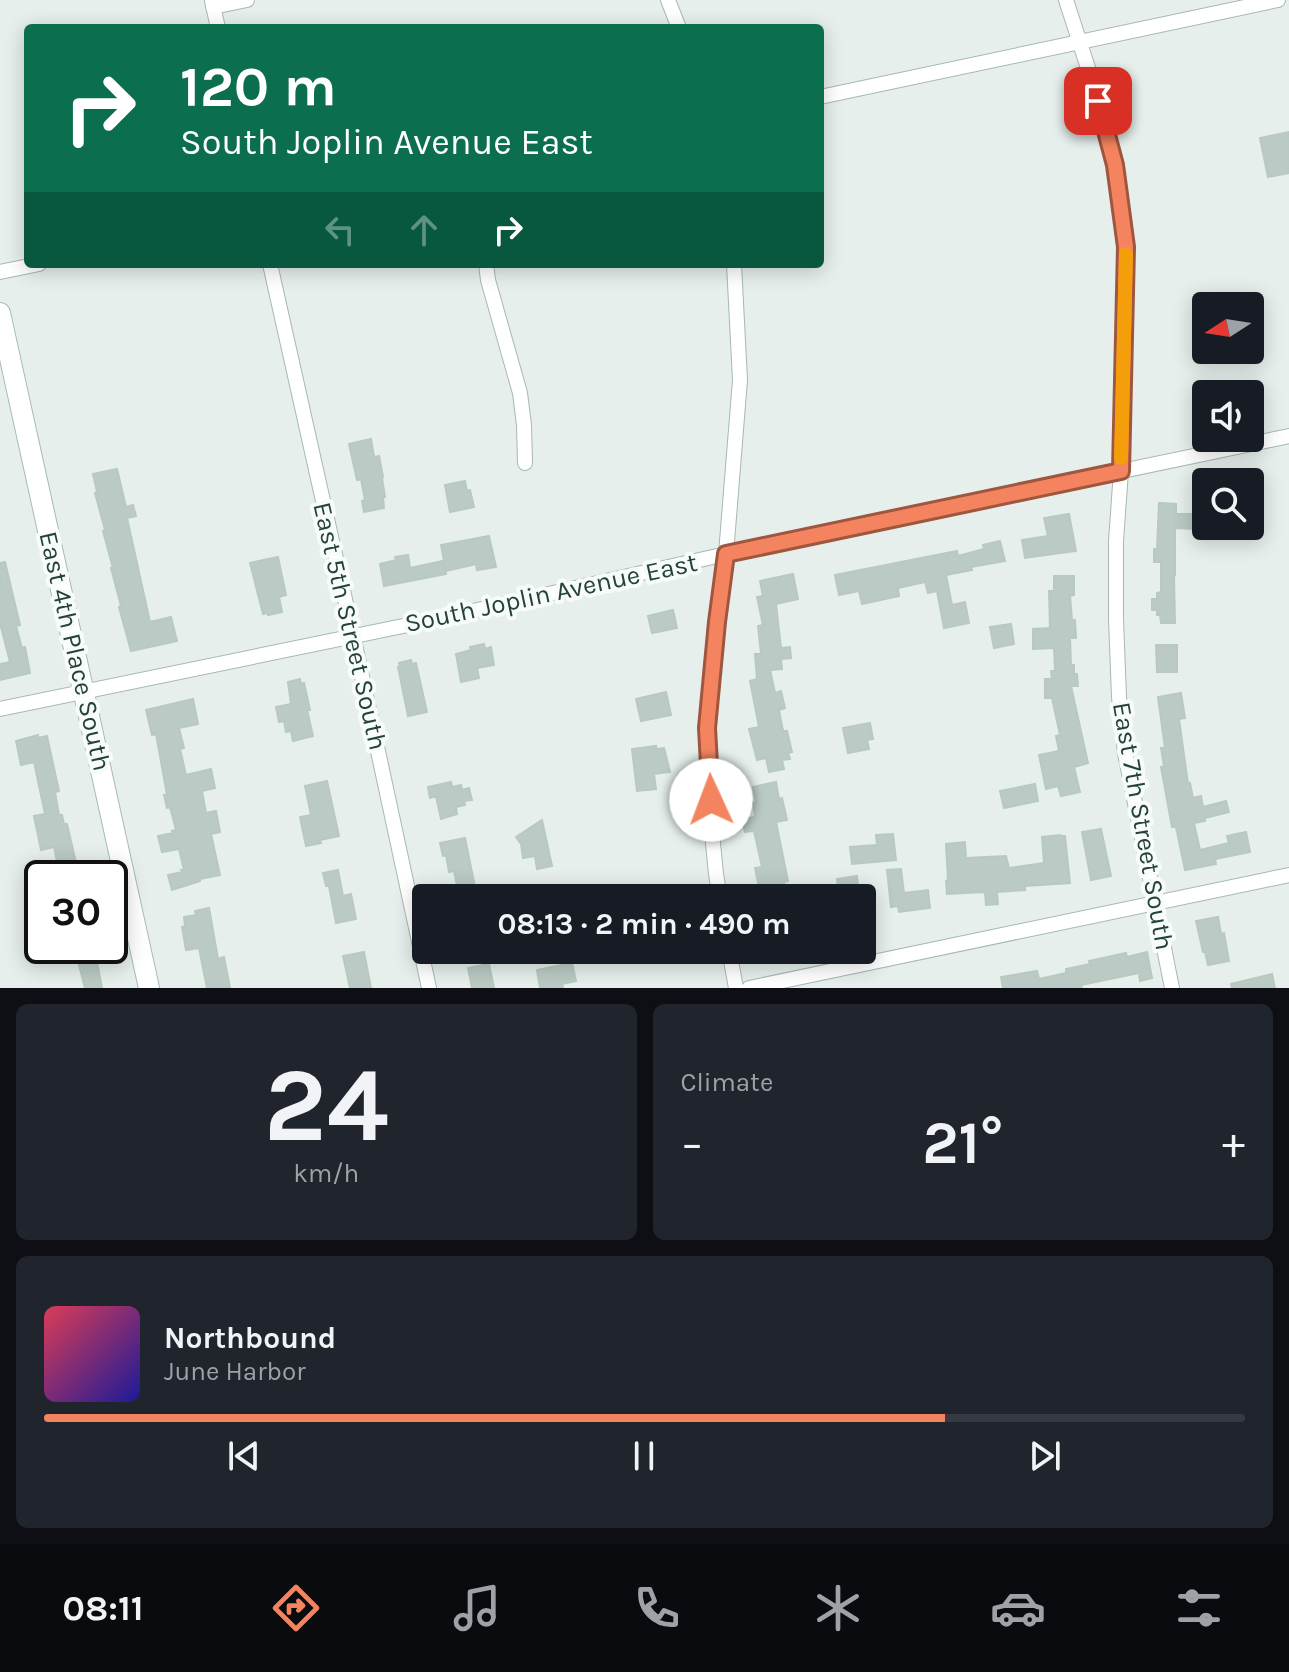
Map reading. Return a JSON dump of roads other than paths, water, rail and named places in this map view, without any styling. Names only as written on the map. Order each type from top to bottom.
[{"type":"street","points":[[217,24],[212,4],[247,0]]},
{"type":"street","points":[[668,0],[677,24]]},
{"type":"street","name":"East 7th Street South","points":[[1066,0],[1115,165],[1126,247],[1121,471],[1116,541],[1119,697],[1125,753],[1172,988]]},
{"type":"street","points":[[824,96],[1278,0]]},
{"type":"street","points":[[0,272],[24,267]]},
{"type":"street","name":"East 5th Street South","points":[[271,268],[429,988]]},
{"type":"street","points":[[486,268],[520,393],[525,463]]},
{"type":"street","points":[[718,884],[711,823],[707,728],[726,554],[740,380],[734,268]]},
{"type":"street","name":"East 4th Place South","points":[[0,313],[149,988]]},
{"type":"street","name":"South Joplin Avenue East","points":[[0,709],[442,618],[726,554],[1289,436]]},
{"type":"street","points":[[749,988],[1289,875]]},
{"type":"street","points":[[732,964],[736,988]]}]
